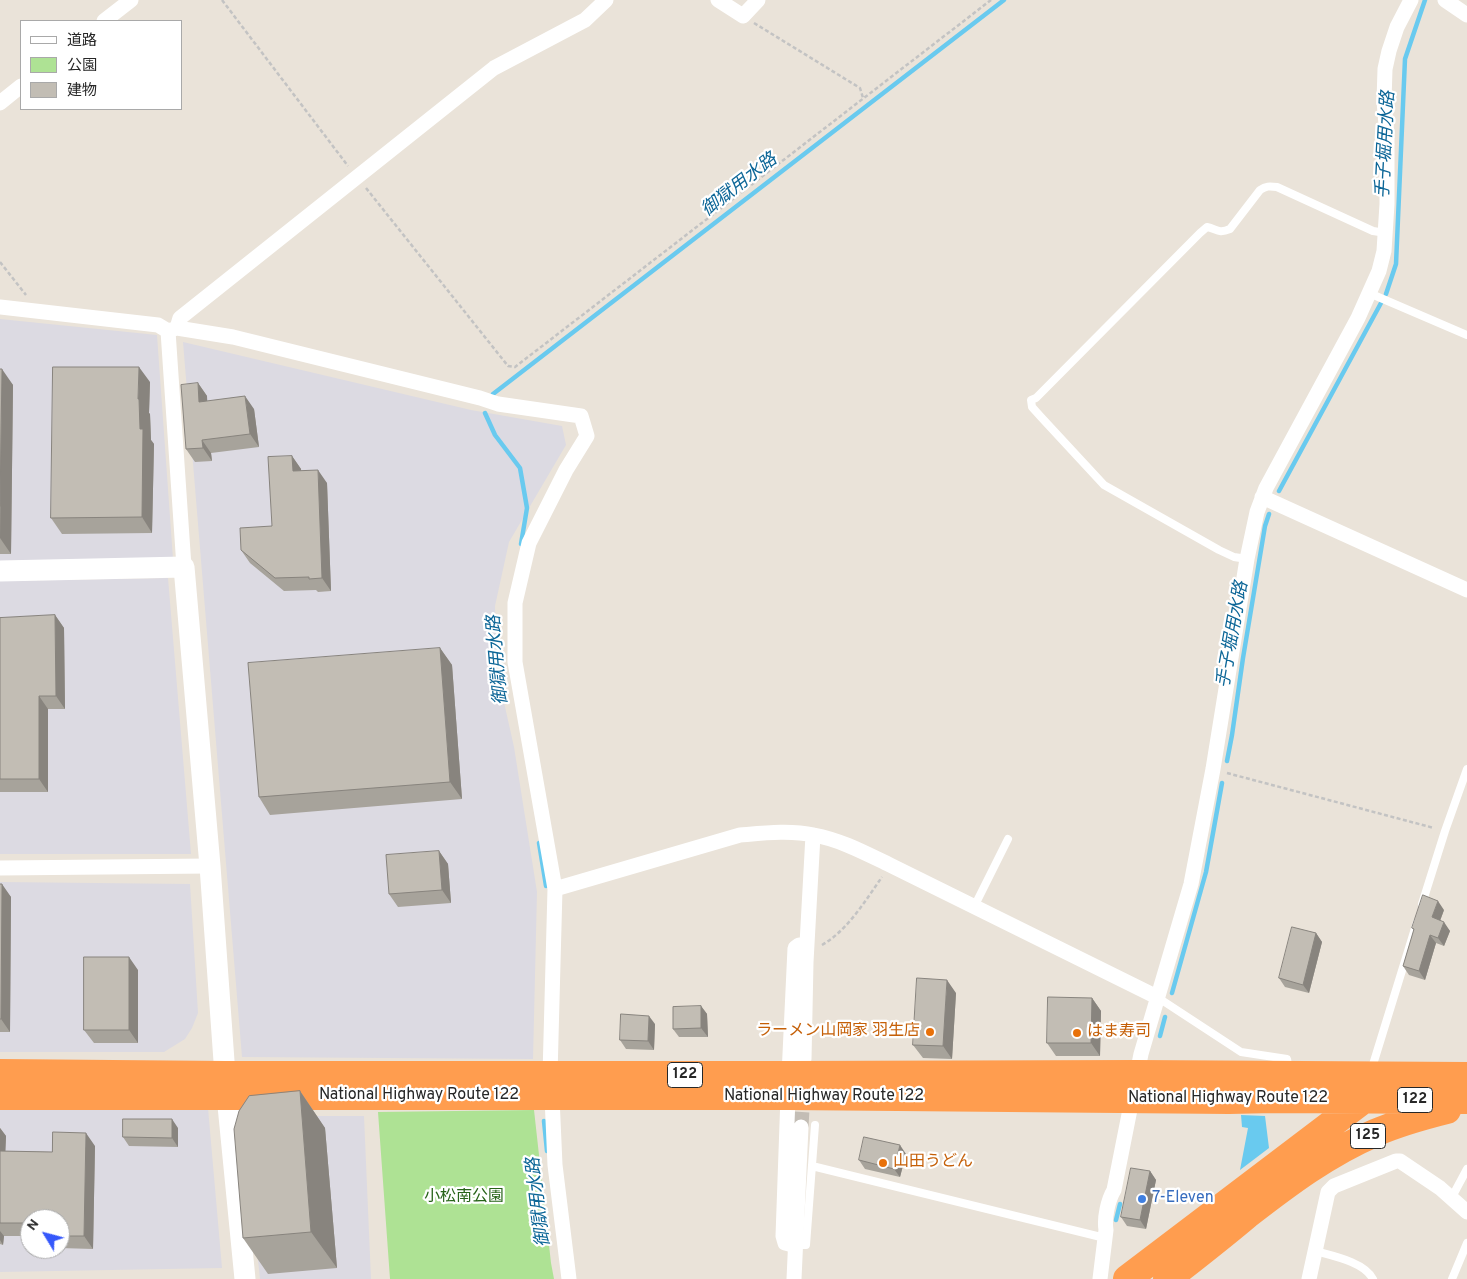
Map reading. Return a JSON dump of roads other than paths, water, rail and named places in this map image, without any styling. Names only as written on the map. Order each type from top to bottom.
[{"type":"highway","name":"National Highway Route 122","points":[[0,1073],[226,1085],[551,1086],[794,1077],[1134,1086],[1289,1074],[1366,1088],[1467,1100]]},
{"type":"highway","name":"National Highway Route 122","points":[[1134,1086],[1229,1100],[1274,1099],[1366,1088],[1403,1076],[1467,1076]]},
{"type":"highway","name":"National Highway Route 122","points":[[0,1096],[226,1085]]},
{"type":"highway","name":"125","points":[[1127,1279],[1297,1151],[1366,1088]]},
{"type":"highway","points":[[1274,1099],[1290,1108],[1301,1120],[1303,1126],[1302,1135],[1297,1151]]},
{"type":"highway","name":"125","points":[[1167,1279],[1279,1190],[1334,1154],[1374,1133],[1393,1126],[1428,1114],[1467,1105]]},
{"type":"street","points":[[105,20],[131,0]]},
{"type":"street","points":[[245,1279],[226,1085],[210,866],[184,567],[173,329],[180,318],[494,68],[585,20],[606,0]]},
{"type":"street","points":[[718,0],[743,16],[758,0]]},
{"type":"street","points":[[1100,1279],[1106,1230],[1105,1224],[1127,1129],[1134,1086],[1157,997],[1191,884],[1213,769],[1247,559],[1257,512],[1262,497],[1358,318],[1370,292],[1384,251],[1387,156],[1384,101],[1385,69],[1397,27],[1411,0]]},
{"type":"street","points":[[1446,0],[1467,15]]},
{"type":"street","points":[[0,103],[20,87]]},
{"type":"street","points":[[0,307],[158,324],[173,329],[233,337],[498,404],[581,416],[587,436],[566,470],[529,542],[515,603],[515,662],[555,889],[551,1086],[555,1165],[569,1279]]},
{"type":"street","points":[[1262,497],[1467,590]]},
{"type":"street","points":[[0,571],[184,567]]},
{"type":"street","points":[[555,889],[740,835],[770,833],[813,835],[848,845],[1157,997]]},
{"type":"street","points":[[794,1077],[814,946],[813,835]]},
{"type":"street","points":[[0,868],[210,866]]},
{"type":"street","points":[[795,1244],[784,1242],[783,1236],[794,1077],[796,948],[799,945],[814,946]]},
{"type":"street","points":[[794,1279],[795,1244],[808,1126]]},
{"type":"street","points":[[1310,1279],[1328,1192],[1334,1186],[1400,1161],[1452,1197],[1467,1212]]},
{"type":"lane","points":[[1247,559],[1234,557],[1219,550],[1104,484],[1032,407],[1031,400],[1036,398],[1200,233],[1207,227],[1218,232],[1230,229],[1264,187],[1277,187],[1373,231],[1386,233]]},
{"type":"lane","points":[[1370,292],[1467,335]]},
{"type":"lane","points":[[1366,1088],[1445,831],[1467,769]]},
{"type":"lane","points":[[974,907],[1008,839]]},
{"type":"lane","points":[[1157,997],[1241,1052],[1287,1059],[1289,1074]]},
{"type":"lane","points":[[795,1244],[806,1245],[812,1166],[808,1126]]},
{"type":"lane","points":[[812,1166],[1105,1238]]},
{"type":"lane","points":[[1452,1197],[1467,1169]]},
{"type":"lane","points":[[1452,1279],[1467,1243]]},
{"type":"lane","points":[[1316,1251],[1342,1258],[1355,1264],[1370,1274],[1372,1279]]},
{"type":"water","points":[[1241,1115],[1265,1116],[1269,1148],[1240,1170],[1248,1128],[1242,1127]]},
{"type":"waterway","name":"御獄用水路","points":[[493,394],[1004,0]]},
{"type":"waterway","name":"手子堀用水路","points":[[1386,294],[1396,264],[1405,59],[1425,0]]},
{"type":"waterway","name":"手子堀用水路","points":[[1279,491],[1381,303]]},
{"type":"waterway","name":"御獄用水路","points":[[485,413],[495,435],[520,468],[527,508],[521,544]]},
{"type":"waterway","name":"手子堀用水路","points":[[1227,761],[1265,526],[1269,514]]},
{"type":"waterway","name":"手子堀用水路","points":[[1172,993],[1206,872],[1222,783]]},
{"type":"waterway","name":"御獄用水路","points":[[539,843],[546,886]]},
{"type":"waterway","name":"手子堀用水路","points":[[1160,1036],[1165,1017]]},
{"type":"waterway","name":"御獄用水路","points":[[544,1121],[547,1151]]},
{"type":"waterway","name":"手子堀用水路","points":[[1116,1220],[1120,1204]]},
{"type":"tunnel","points":[[801,1127],[803,1091]]},
{"type":"place","name":"ラーメン山岡家 羽生店","points":[[930,1032]]},
{"type":"place","name":"はま寿司","points":[[1077,1033]]},
{"type":"place","name":"山田うどん","points":[[883,1163]]},
{"type":"place","name":"7-Eleven","points":[[1142,1199]]},
{"type":"park label","name":"小松南公園","points":[[464,1198]]}]
